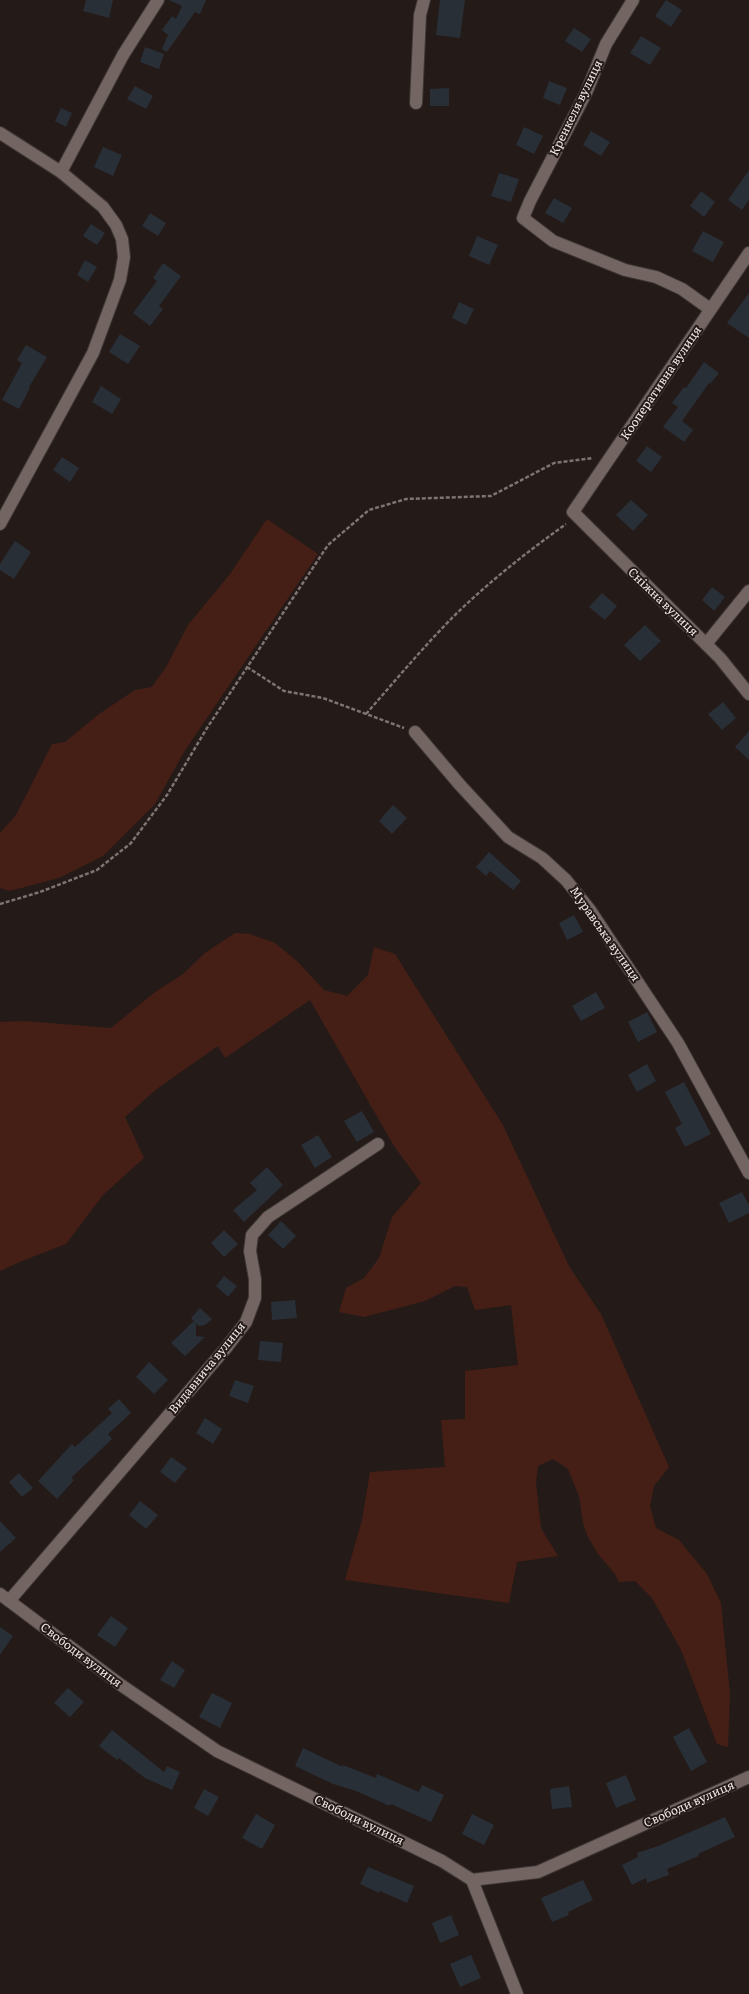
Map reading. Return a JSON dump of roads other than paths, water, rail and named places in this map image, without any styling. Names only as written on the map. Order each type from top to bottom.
[{"type":"street","points":[[61,172],[123,55],[158,0]]},
{"type":"street","points":[[416,102],[420,16],[424,0]]},
{"type":"street","name":"Кренкеля вулиця","points":[[633,0],[606,44],[586,93],[530,201],[523,218],[553,241],[625,270],[656,277],[682,290],[710,309]]},
{"type":"street","points":[[0,133],[61,172],[103,208],[116,225],[122,239],[124,257],[120,280],[93,353],[0,524]]},
{"type":"street","name":"Кооперативна вулиця","points":[[574,515],[710,309],[749,253]]},
{"type":"street","name":"Сніжна вулиця","points":[[574,515],[720,658],[749,694]]},
{"type":"street","points":[[706,644],[749,591]]},
{"type":"street","name":"Муравська вулиця","points":[[415,732],[460,785],[508,837],[547,862],[566,880],[590,910],[678,1043],[749,1173]]},
{"type":"street","name":"Видавнича вулиця","points":[[4,1598],[226,1348],[246,1322],[255,1298],[255,1279],[250,1251],[252,1235],[268,1217],[378,1144]]},
{"type":"street","name":"Свободи вулиця","points":[[4,1598],[121,1685],[217,1751],[442,1861],[472,1880],[538,1872],[749,1777]]},
{"type":"street","points":[[472,1880],[517,1994]]}]
